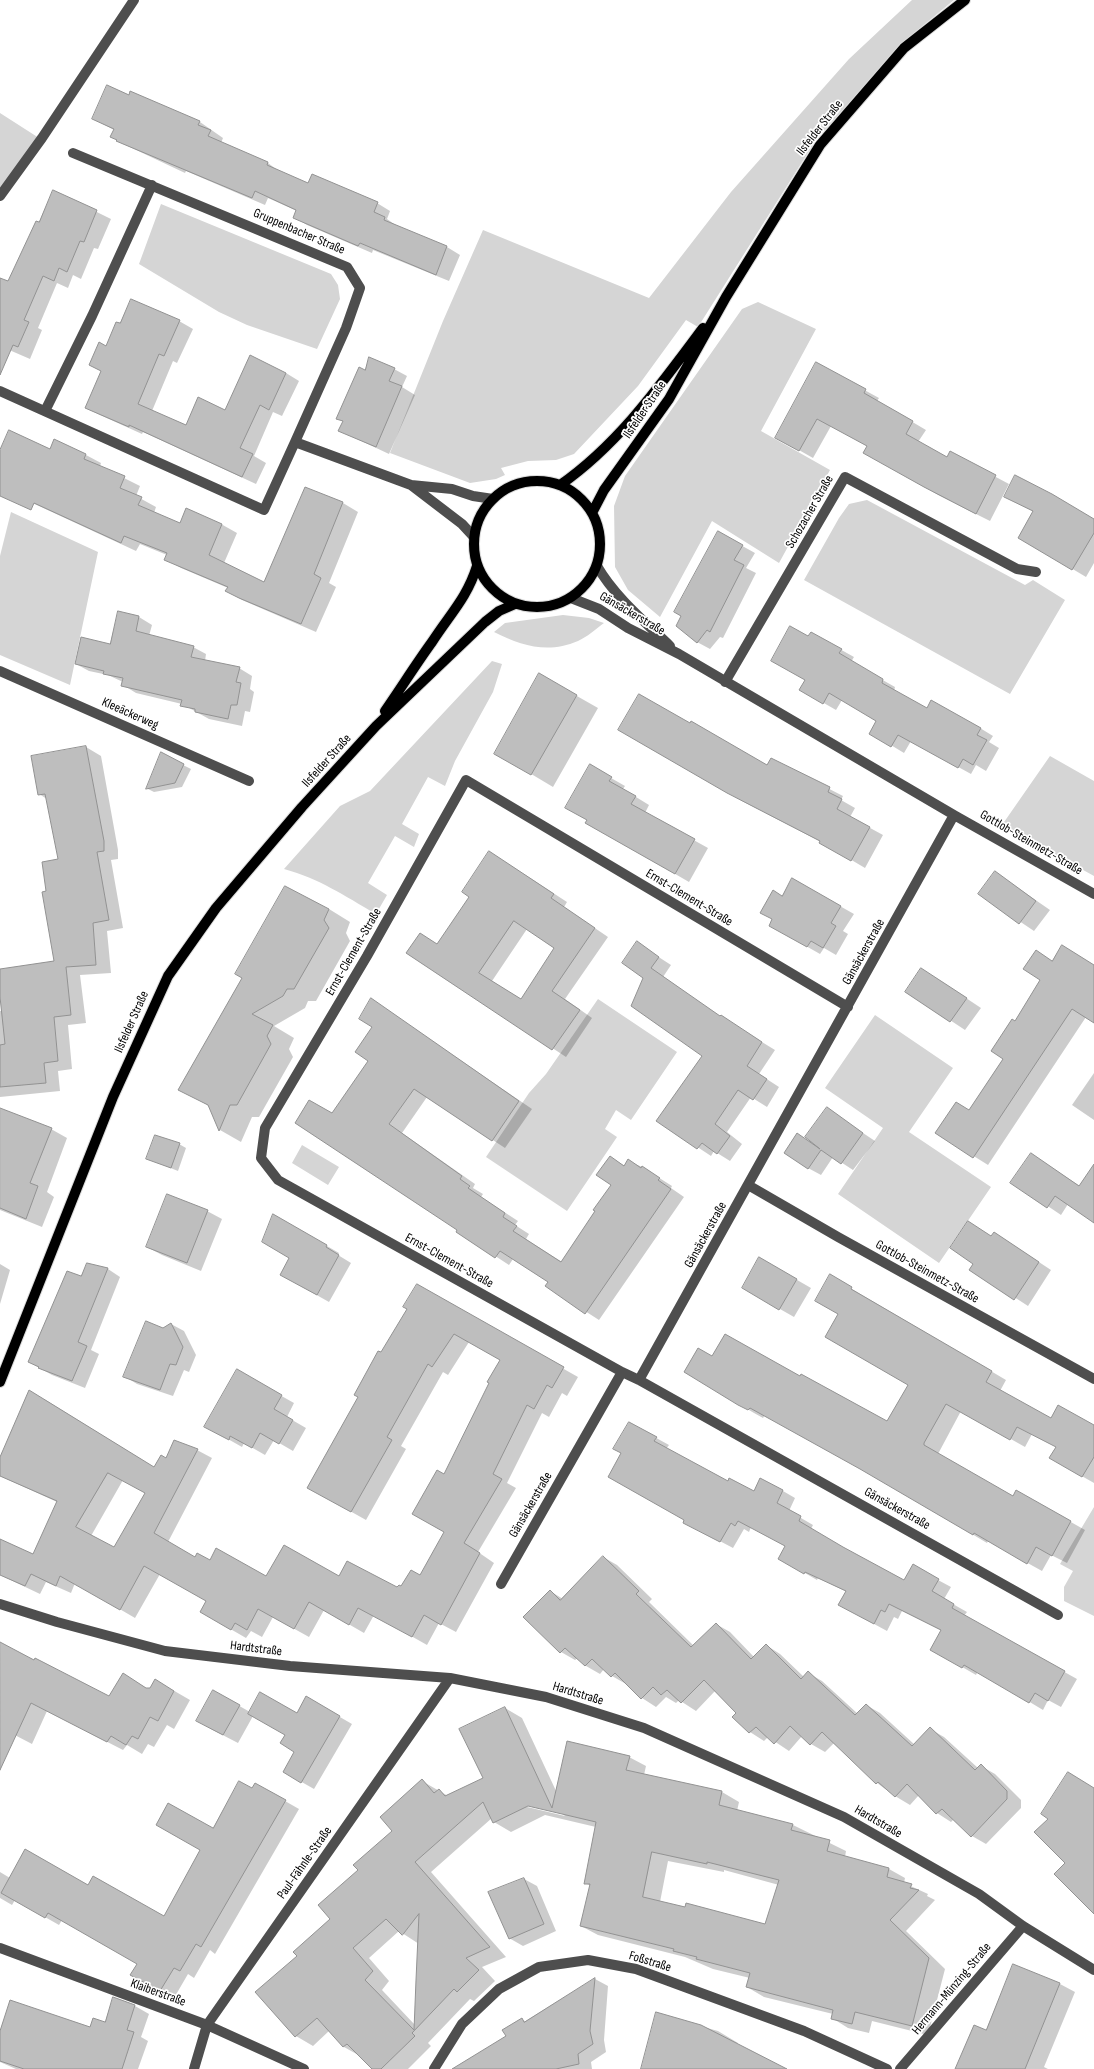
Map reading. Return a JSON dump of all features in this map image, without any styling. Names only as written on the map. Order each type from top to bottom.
[{"type":"main road","name":"Ilsfelder Straße","points":[[592,512],[604,490],[669,399],[726,297],[820,145],[904,48],[966,0]]},
{"type":"main road","name":"Ilsfelder Straße","points":[[560,485],[595,457],[635,416],[726,297]]},
{"type":"main road","name":"Ilsfelder Straße","points":[[540,481],[560,485],[578,495],[592,512],[600,538],[597,566],[586,584],[571,598],[552,606],[534,608],[515,604],[493,590],[477,566],[474,550],[474,537],[480,515],[493,499],[505,489],[522,482],[540,481]]},
{"type":"main road","name":"Ilsfelder Straße","points":[[376,726],[432,640],[471,586],[477,566]]},
{"type":"main road","name":"Ilsfelder Straße","points":[[0,1382],[113,1096],[168,976],[216,908],[302,807],[376,726],[485,622],[500,611],[515,604]]},
{"type":"street","points":[[0,196],[134,0]]},
{"type":"street","name":"Gruppenbacher Straße","points":[[0,391],[264,510],[346,328],[360,288],[347,267],[73,153]]},
{"type":"street","points":[[45,411],[92,316],[152,185]]},
{"type":"street","points":[[295,442],[411,485],[452,489],[473,496],[493,499]]},
{"type":"street","name":"Schozacher Straße","points":[[725,682],[845,477],[1017,569],[1036,572]]},
{"type":"street","points":[[411,485],[462,524],[474,537]]},
{"type":"street","name":"Gänsäckerstraße","points":[[597,566],[610,586],[621,598],[679,654]]},
{"type":"street","name":"Gänsäckerstraße","points":[[571,598],[599,609],[628,628],[679,654],[954,815],[639,1380]]},
{"type":"street","name":"Kleeäckerweg","points":[[0,671],[249,781]]},
{"type":"street","name":"Ernst-Clement-Straße","points":[[622,1372],[278,1180],[261,1158],[265,1128],[367,956],[466,780],[848,1007]]},
{"type":"street","name":"Gottlob-Steinmetz-Straße","points":[[954,815],[1094,894]]},
{"type":"street","name":"Gottlob-Steinmetz-Straße","points":[[748,1185],[838,1237],[1094,1379]]},
{"type":"street","name":"Gänsäckerstraße","points":[[501,1584],[622,1372],[639,1380],[1058,1615]]},
{"type":"street","name":"Hardtstraße","points":[[0,1604],[57,1622],[165,1650],[290,1666],[450,1678],[546,1697],[644,1728],[844,1817],[979,1894],[1023,1926],[1094,1970]]},
{"type":"street","name":"Paul-Fähnle-Straße","points":[[194,2069],[207,2025],[450,1678]]},
{"type":"street","name":"Hermann-Münzing-Straße","points":[[900,2069],[1023,1926]]},
{"type":"street","name":"Klaiberstraße","points":[[0,1948],[207,2025],[304,2069]]},
{"type":"street","name":"Foßstraße","points":[[434,2069],[462,2024],[499,1989],[539,1967],[588,1960],[636,1970],[804,2031],[887,2069]]},
{"type":"shaded area","points":[[912,0],[954,0],[903,42],[816,140],[698,327],[686,320],[638,386],[574,454],[556,460],[528,461],[501,468],[505,475],[496,479],[470,483],[390,453],[443,321],[483,230],[649,298],[731,192],[849,59]]},
{"type":"shaded area","points":[[0,113],[39,138],[0,193]]},
{"type":"shaded area","points":[[161,204],[331,274],[338,285],[340,299],[317,349],[247,325],[219,312],[139,264]]},
{"type":"shaded area","points":[[758,302],[816,329],[761,431],[830,470],[779,563],[712,521],[660,617],[628,590],[615,567],[614,506],[625,476],[742,309]]},
{"type":"shaded area","points":[[867,500],[1025,585],[1033,580],[1065,600],[1010,694],[804,580],[839,518],[849,504]]},
{"type":"shaded area","points":[[11,512],[98,552],[70,685],[0,655],[0,556]]},
{"type":"shaded area","points":[[563,615],[589,618],[604,623],[578,641],[567,645],[546,648],[535,647],[515,641],[494,632],[505,623]]},
{"type":"shaded area","points":[[492,661],[502,664],[493,692],[455,761],[445,786],[428,777],[402,824],[419,834],[414,847],[395,836],[368,883],[387,895],[376,914],[320,883],[284,869],[340,806],[370,791]]},
{"type":"shaded area","points":[[1050,756],[1094,781],[1094,876],[1002,825]]},
{"type":"shaded area","points":[[598,999],[677,1052],[631,1120],[616,1110],[605,1129],[617,1137],[567,1211],[486,1157],[529,1093],[546,1074]]},
{"type":"shaded area","points":[[875,1015],[953,1068],[909,1132],[991,1187],[939,1263],[838,1194],[883,1128],[825,1088]]},
{"type":"shaded area","points":[[302,1145],[339,1167],[328,1185],[292,1163]]},
{"type":"shaded area","points":[[1094,1507],[1094,1616],[1064,1601],[1064,1587],[1073,1571],[1060,1564]]},
{"type":"building","points":[[107,85],[129,95],[130,91],[200,121],[198,125],[211,130],[208,136],[268,162],[267,165],[308,183],[312,174],[378,202],[374,212],[385,217],[384,220],[447,246],[436,275],[360,243],[358,246],[293,218],[296,210],[255,191],[252,198],[116,141],[117,140],[110,137],[114,129],[92,119]]},
{"type":"building","points":[[53,190],[97,210],[84,242],[80,241],[67,272],[59,268],[54,281],[43,276],[24,320],[29,322],[18,347],[13,345],[0,375],[0,278],[8,281],[36,221],[39,222]]},
{"type":"building","points":[[131,299],[180,320],[164,356],[159,354],[138,404],[186,425],[198,397],[225,410],[250,355],[286,373],[269,410],[260,405],[240,448],[253,454],[242,477],[129,425],[129,427],[85,408],[101,371],[89,365],[99,342],[106,346],[116,322],[120,323]]},
{"type":"building","points":[[369,357],[395,368],[389,381],[402,386],[376,447],[338,431],[343,421],[336,419],[359,367],[365,370]]},
{"type":"building","points":[[816,362],[866,389],[864,393],[913,421],[906,434],[947,457],[950,451],[996,475],[976,514],[863,453],[867,446],[817,419],[799,451],[775,438]]},
{"type":"building","points":[[9,430],[50,449],[54,439],[86,454],[84,459],[125,476],[120,488],[142,497],[138,505],[180,523],[186,508],[222,524],[209,555],[264,582],[305,487],[343,502],[314,574],[321,578],[301,624],[239,598],[225,591],[228,587],[164,560],[167,553],[124,536],[121,543],[34,503],[31,510],[0,496],[0,450]]},
{"type":"building","points":[[1015,475],[1052,494],[1094,519],[1094,533],[1072,570],[1018,538],[1033,511],[1004,497]]},
{"type":"building","points":[[718,531],[743,545],[734,560],[744,565],[710,632],[707,630],[697,643],[676,626],[681,616],[674,612]]},
{"type":"building","points":[[118,611],[139,616],[136,631],[194,646],[191,657],[240,667],[236,682],[241,683],[237,705],[231,705],[228,719],[195,712],[195,709],[180,706],[182,700],[121,686],[123,678],[103,674],[104,671],[75,664],[81,637],[110,644]]},
{"type":"building","points":[[790,626],[808,636],[811,632],[842,649],[839,653],[883,679],[882,683],[927,708],[931,700],[981,728],[977,735],[987,740],[973,765],[963,759],[958,768],[898,735],[891,747],[869,734],[876,721],[829,693],[823,704],[799,690],[805,680],[771,661]]},
{"type":"building","points":[[539,673],[577,695],[531,775],[494,754]]},
{"type":"building","points":[[639,694],[690,723],[691,721],[767,765],[771,758],[830,787],[828,792],[842,799],[837,809],[870,827],[851,861],[819,843],[820,841],[727,793],[618,730]]},
{"type":"building","points":[[86,746],[104,841],[104,851],[97,852],[109,920],[93,923],[96,965],[66,967],[71,1015],[54,1017],[58,1061],[44,1063],[46,1083],[0,1087],[0,1045],[5,1044],[0,997],[0,969],[54,961],[42,892],[46,891],[42,862],[58,859],[45,794],[38,795],[31,756]]},
{"type":"building","points":[[161,752],[184,764],[175,783],[146,789]]},
{"type":"building","points":[[590,764],[612,777],[609,781],[636,796],[631,804],[695,839],[675,874],[585,823],[587,820],[565,808]]},
{"type":"building","points":[[489,851],[554,894],[551,898],[595,928],[552,991],[580,1010],[552,1050],[406,953],[420,933],[437,944],[469,897],[462,892]],"holes":[[[514,921],[554,948],[521,999],[479,973]]]},
{"type":"building","points":[[995,871],[1036,901],[1019,924],[978,894]]},
{"type":"building","points":[[792,878],[841,906],[831,923],[836,926],[823,948],[811,941],[807,947],[769,926],[772,919],[760,913],[773,890],[782,896]]},
{"type":"building","points":[[285,886],[329,909],[324,920],[329,928],[294,989],[287,989],[283,996],[252,1014],[273,1025],[267,1036],[271,1044],[237,1105],[230,1105],[219,1131],[208,1105],[178,1090],[242,978],[235,974]]},
{"type":"building","points":[[637,941],[659,957],[651,968],[720,1016],[721,1015],[762,1042],[747,1066],[767,1079],[753,1100],[738,1090],[715,1124],[730,1136],[717,1154],[702,1143],[697,1149],[656,1121],[702,1056],[631,1006],[643,978],[622,963]]},
{"type":"building","points":[[1062,945],[1094,965],[1094,1023],[1072,1009],[973,1158],[935,1133],[956,1102],[969,1110],[1003,1059],[991,1051],[1012,1019],[1015,1021],[1040,980],[1023,969],[1036,950],[1052,961]]},
{"type":"building","points":[[921,968],[967,998],[950,1022],[905,992]]},
{"type":"building","points":[[371,998],[519,1101],[492,1141],[414,1089],[389,1124],[462,1176],[460,1179],[470,1186],[468,1188],[505,1213],[503,1217],[517,1226],[513,1231],[561,1262],[595,1211],[593,1210],[611,1185],[596,1175],[610,1156],[624,1166],[628,1159],[641,1168],[642,1166],[660,1178],[658,1180],[671,1189],[585,1314],[545,1286],[548,1282],[500,1251],[495,1258],[456,1232],[457,1230],[295,1123],[309,1100],[332,1113],[368,1061],[355,1052],[372,1027],[359,1019]]},
{"type":"building","points":[[827,1107],[863,1133],[841,1164],[821,1150],[808,1169],[784,1153],[797,1133],[820,1149],[805,1137]]},
{"type":"building","points":[[0,1108],[52,1128],[30,1183],[38,1186],[26,1219],[0,1208]]},
{"type":"building","points":[[155,1135],[180,1143],[171,1168],[146,1159]]},
{"type":"building","points":[[1031,1153],[1079,1186],[1094,1164],[1094,1223],[1055,1196],[1047,1208],[1010,1183]]},
{"type":"building","points":[[167,1194],[208,1210],[187,1263],[146,1247]]},
{"type":"building","points":[[273,1214],[327,1245],[326,1247],[339,1255],[317,1295],[280,1275],[289,1258],[262,1242]]},
{"type":"building","points":[[968,1221],[991,1236],[994,1232],[1039,1262],[1014,1300],[969,1270],[973,1264],[950,1248]]},
{"type":"building","points":[[759,1257],[797,1279],[779,1310],[742,1288]]},
{"type":"building","points":[[87,1263],[108,1268],[78,1342],[87,1346],[72,1381],[38,1368],[39,1367],[28,1362],[67,1271],[81,1276]]},
{"type":"building","points":[[830,1274],[852,1287],[851,1289],[992,1371],[986,1382],[1051,1418],[1058,1405],[1094,1425],[1094,1457],[1082,1477],[1049,1458],[1056,1447],[1017,1427],[1010,1440],[946,1404],[924,1443],[924,1445],[1013,1496],[1016,1490],[1071,1521],[1052,1556],[1036,1547],[1027,1564],[974,1533],[973,1535],[860,1469],[750,1408],[748,1410],[738,1405],[684,1372],[698,1348],[712,1356],[725,1334],[800,1376],[801,1374],[887,1421],[908,1385],[825,1337],[838,1314],[815,1301]]},
{"type":"building","points":[[417,1284],[564,1367],[552,1388],[547,1385],[534,1409],[527,1405],[493,1474],[502,1479],[464,1543],[480,1553],[441,1625],[424,1615],[412,1637],[358,1608],[349,1625],[309,1602],[294,1629],[258,1609],[247,1630],[235,1623],[231,1630],[200,1612],[206,1601],[144,1566],[120,1610],[60,1576],[56,1586],[31,1574],[25,1586],[0,1575],[0,1539],[33,1554],[57,1501],[0,1476],[0,1457],[29,1390],[154,1467],[161,1455],[166,1458],[174,1440],[198,1449],[154,1533],[195,1557],[197,1553],[210,1560],[216,1548],[266,1576],[284,1545],[339,1576],[347,1561],[397,1587],[399,1585],[401,1586],[411,1570],[420,1575],[444,1532],[412,1514],[437,1470],[444,1474],[489,1383],[487,1382],[500,1360],[454,1334],[432,1367],[428,1364],[387,1437],[392,1440],[351,1512],[307,1488],[358,1397],[354,1395],[378,1351],[381,1352],[407,1309],[403,1307]],"holes":[[[108,1473],[145,1493],[114,1547],[76,1527]]]},
{"type":"building","points":[[146,1321],[163,1328],[171,1323],[183,1347],[176,1365],[170,1364],[160,1390],[123,1377]]},
{"type":"building","points":[[237,1369],[282,1395],[274,1409],[293,1420],[279,1444],[260,1433],[252,1448],[230,1436],[229,1440],[204,1427]]},
{"type":"building","points":[[629,1422],[657,1437],[654,1441],[728,1481],[729,1478],[754,1491],[760,1478],[783,1490],[777,1503],[801,1516],[799,1521],[904,1580],[913,1564],[939,1579],[932,1591],[954,1604],[952,1608],[1065,1671],[1048,1701],[1035,1693],[1029,1703],[964,1665],[962,1668],[930,1650],[941,1630],[889,1604],[885,1612],[881,1610],[874,1624],[838,1605],[846,1591],[805,1572],[804,1574],[778,1559],[785,1546],[738,1521],[735,1526],[731,1523],[720,1542],[683,1523],[684,1520],[608,1477],[621,1453],[613,1449]]},
{"type":"building","points":[[603,1556],[639,1591],[636,1594],[691,1647],[716,1623],[751,1659],[766,1644],[801,1679],[808,1671],[855,1715],[866,1704],[912,1746],[930,1727],[975,1770],[981,1764],[1007,1791],[1007,1799],[971,1837],[942,1809],[936,1814],[907,1784],[895,1797],[878,1782],[876,1784],[822,1732],[810,1745],[790,1726],[774,1744],[756,1727],[749,1733],[732,1717],[736,1713],[704,1680],[681,1703],[667,1690],[661,1695],[653,1687],[641,1699],[615,1673],[611,1677],[592,1659],[585,1666],[565,1648],[560,1653],[523,1617],[550,1590],[560,1600]]},
{"type":"building","points":[[0,1642],[34,1660],[35,1658],[109,1696],[123,1673],[146,1688],[150,1688],[155,1679],[174,1691],[158,1721],[150,1717],[138,1739],[132,1736],[126,1745],[111,1736],[107,1742],[31,1703],[0,1770]]},
{"type":"building","points":[[213,1690],[240,1705],[223,1735],[196,1721]]},
{"type":"building","points":[[260,1692],[297,1713],[306,1696],[340,1716],[301,1783],[283,1772],[294,1752],[280,1743],[285,1735],[248,1714]]},
{"type":"building","points":[[505,1707],[552,1808],[567,1741],[630,1756],[626,1770],[722,1791],[719,1805],[793,1824],[791,1830],[830,1840],[827,1851],[889,1868],[887,1877],[912,1884],[910,1888],[919,1890],[890,1920],[929,1958],[912,2026],[855,2012],[852,2024],[831,2019],[833,2010],[746,1987],[750,1973],[696,1959],[697,1957],[673,1951],[674,1949],[580,1926],[590,1884],[584,1884],[596,1822],[528,1806],[493,1823],[483,1802],[415,1862],[490,1947],[466,1958],[479,1970],[457,1992],[454,1989],[412,2033],[415,2036],[381,2069],[372,2069],[347,2044],[343,2047],[317,2018],[295,2037],[255,1992],[297,1956],[293,1952],[330,1919],[318,1905],[358,1870],[353,1865],[392,1831],[380,1817],[422,1779],[434,1793],[439,1789],[445,1796],[483,1778],[459,1729]],"holes":[[[652,1852],[707,1864],[707,1862],[779,1880],[765,1924],[686,1903],[685,1907],[643,1897]],[[419,1914],[416,1980],[414,2030],[365,1980],[373,1971],[353,1948],[386,1919],[402,1935]]]},
{"type":"building","points":[[1068,1772],[1094,1788],[1094,1914],[1054,1874],[1065,1863],[1034,1832],[1048,1819],[1041,1814]]},
{"type":"building","points":[[239,1781],[252,1788],[255,1783],[286,1800],[201,1947],[196,1944],[180,1971],[174,1968],[160,1991],[130,1975],[137,1964],[48,1913],[45,1918],[1,1893],[25,1849],[88,1885],[93,1876],[164,1916],[200,1850],[156,1825],[168,1803],[213,1828]]},
{"type":"building","points":[[524,1878],[544,1924],[509,1939],[488,1892]]},
{"type":"building","points":[[1013,1964],[1060,1983],[1025,2069],[955,2069],[974,2025],[986,2030]]},
{"type":"building","points":[[595,1978],[590,2031],[593,2044],[578,2054],[579,2064],[556,2069],[452,2069],[506,2036],[502,2030],[522,2018],[524,2022]]},
{"type":"building","points":[[113,1997],[135,2005],[127,2030],[134,2032],[122,2069],[24,2069],[0,2061],[0,2031],[10,2000],[90,2027],[93,2018],[105,2022]]},
{"type":"building","points":[[656,2012],[701,2025],[787,2069],[641,2069]]}]
